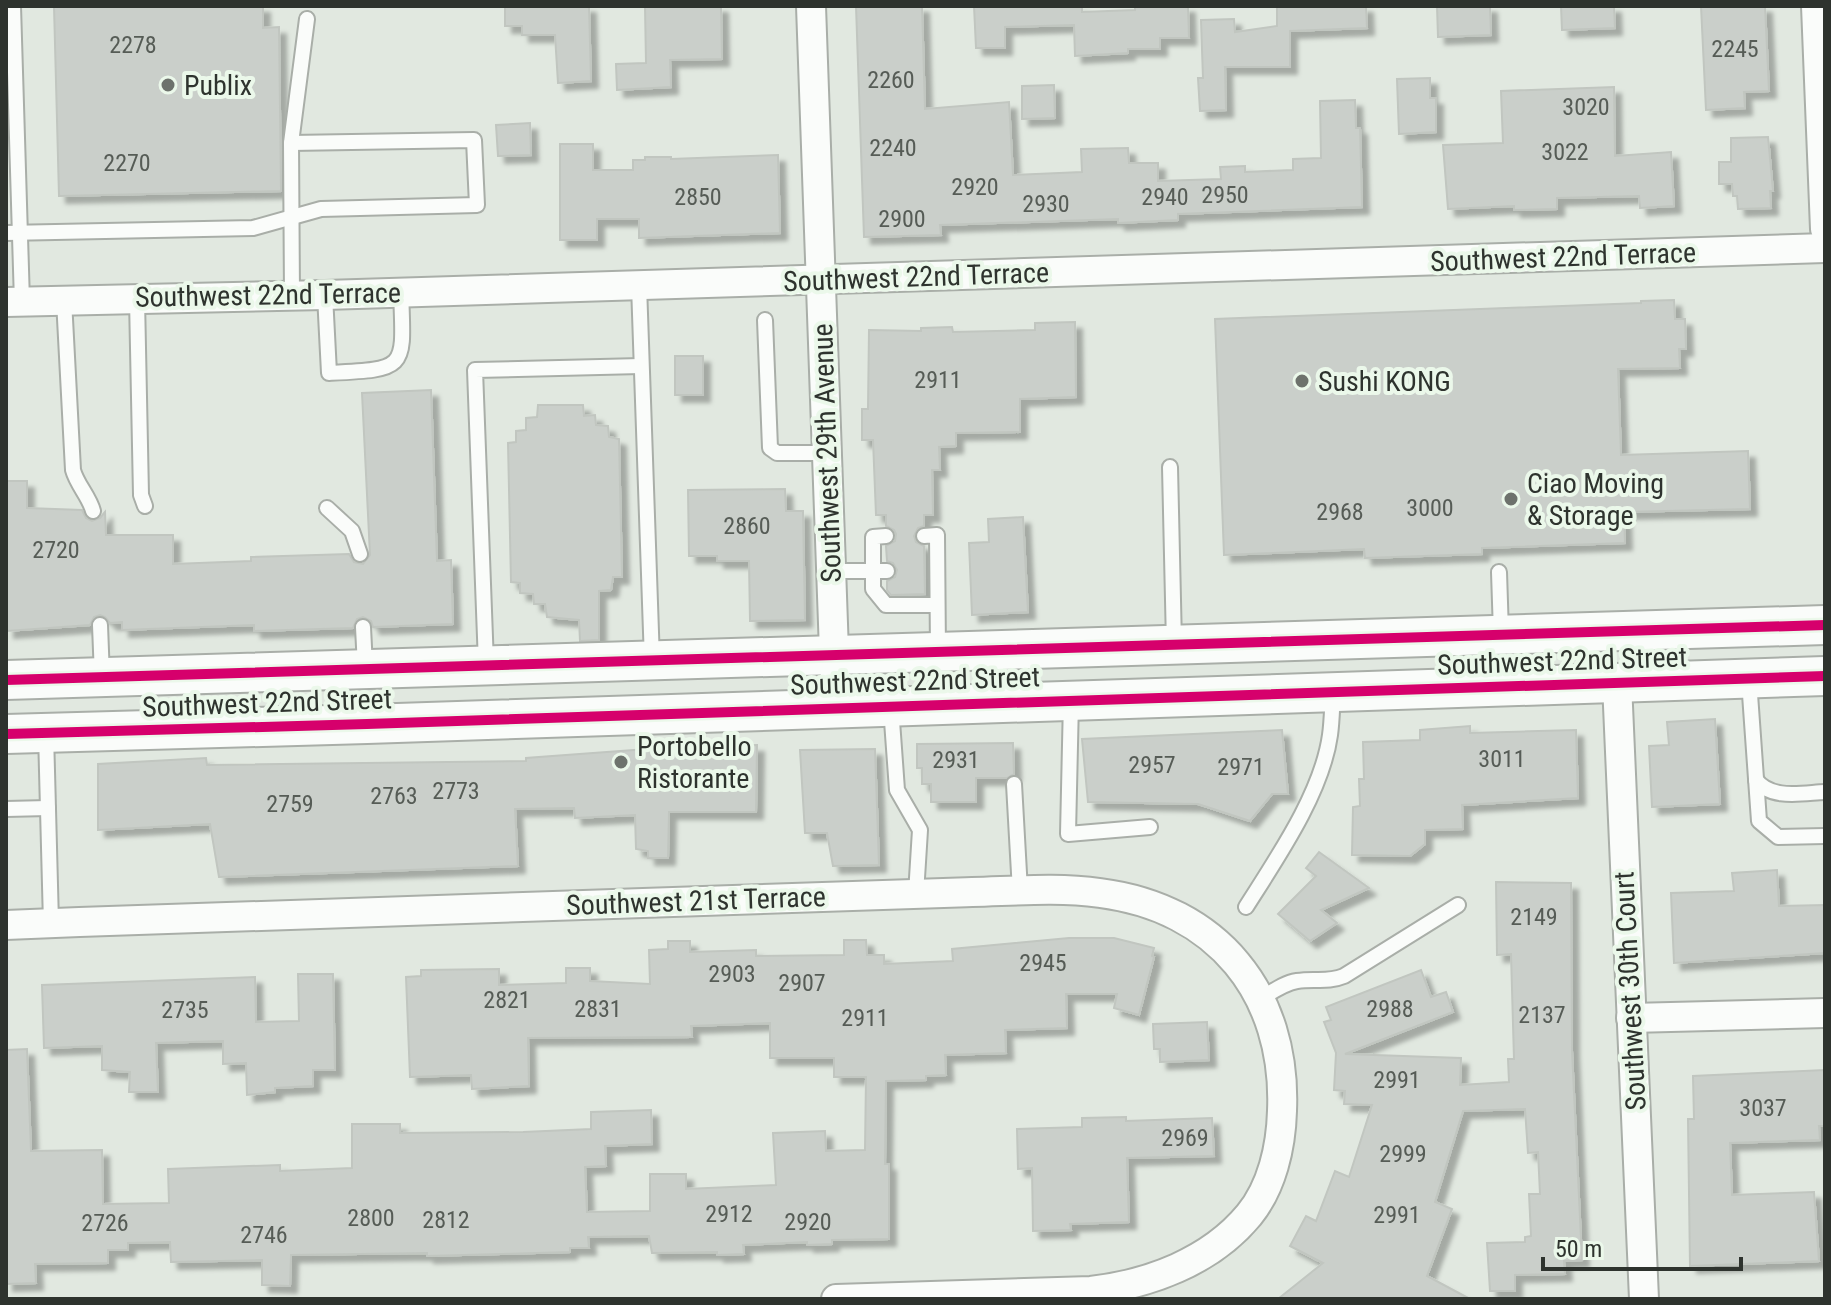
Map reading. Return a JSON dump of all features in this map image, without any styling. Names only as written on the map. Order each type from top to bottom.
[{"type":"main road","name":"Southwest 22nd Street","points":[[6,680],[1825,625]]},
{"type":"main road","points":[[1615,630],[1617,683]]},
{"type":"main road","points":[[365,670],[367,724]]},
{"type":"main road","name":"Southwest 22nd Street","points":[[6,734],[1825,676]]},
{"type":"street","name":"Southwest 29th Avenue","points":[[811,6],[836,708]]},
{"type":"street","points":[[1816,6],[1825,229]]},
{"type":"street","name":"Southwest 22nd Terrace","points":[[14,302],[1825,248]]},
{"type":"street","name":"Southwest 30th Court","points":[[1617,683],[1644,1299]]},
{"type":"street","name":"Southwest 21st Terrace","points":[[6,925],[916,894],[1097,892],[1156,905],[1180,916],[1220,944],[1240,965],[1260,999],[1273,1033],[1283,1081],[1280,1139],[1274,1165],[1250,1214],[1233,1230],[1206,1252],[1177,1269],[1121,1288],[836,1299]]},
{"type":"street","points":[[1631,1018],[1825,1013]]},
{"type":"lane","points":[[13,6],[14,302]]},
{"type":"lane","points":[[292,295],[291,143],[307,19]]},
{"type":"lane","points":[[13,232],[253,228],[321,209],[477,205],[474,140],[291,143]]},
{"type":"lane","points":[[639,285],[652,661]]},
{"type":"lane","points":[[325,295],[329,373],[380,370],[392,366],[400,356],[402,344],[401,292]]},
{"type":"lane","points":[[137,299],[140,378],[137,404],[141,495],[145,506]]},
{"type":"lane","points":[[64,300],[73,470],[93,511]]},
{"type":"lane","points":[[765,320],[770,448],[777,453],[828,453]]},
{"type":"lane","points":[[487,667],[475,370],[641,366]]},
{"type":"lane","points":[[1170,467],[1174,644]]},
{"type":"lane","points":[[327,508],[352,531],[360,554]]},
{"type":"lane","points":[[924,536],[937,535],[931,571],[937,605],[938,652]]},
{"type":"lane","points":[[886,536],[873,537],[880,571],[873,589],[886,605],[937,605]]},
{"type":"lane","points":[[832,571],[880,571]]},
{"type":"lane","points":[[1499,572],[1501,633]]},
{"type":"lane","points":[[100,625],[102,678]]},
{"type":"lane","points":[[363,627],[365,670]]},
{"type":"lane","points":[[1749,679],[1759,821],[1778,837],[1825,836]]},
{"type":"lane","points":[[1246,907],[1284,846],[1321,771],[1330,736],[1333,692]]},
{"type":"lane","points":[[1071,700],[1068,834],[1150,827]]},
{"type":"lane","points":[[891,707],[897,790],[920,830],[916,894]]},
{"type":"lane","points":[[46,733],[51,923]]},
{"type":"lane","points":[[1756,780],[1763,789],[1776,793],[1825,792]]},
{"type":"lane","points":[[1014,784],[1020,891]]},
{"type":"lane","points":[[6,809],[48,808]]},
{"type":"lane","points":[[1260,999],[1292,981],[1332,981],[1344,976],[1458,905]]},
{"type":"building","name":"Publix","points":[[54,6],[263,6],[263,28],[279,27],[281,191],[59,196]]},
{"type":"building","points":[[505,6],[589,6],[591,81],[558,83],[555,35],[522,35],[522,26],[505,26]]},
{"type":"building","points":[[645,6],[721,6],[722,59],[670,60],[671,87],[617,90],[616,64],[646,63]]},
{"type":"building","points":[[856,6],[922,6],[925,109],[1009,102],[1013,175],[1082,172],[1081,149],[1128,148],[1129,163],[1158,163],[1158,181],[1221,179],[1220,167],[1245,166],[1245,172],[1293,170],[1293,159],[1321,158],[1320,101],[1355,100],[1356,128],[1360,128],[1362,207],[1178,214],[1178,220],[1118,223],[1118,219],[940,225],[941,235],[864,237]]},
{"type":"building","points":[[974,6],[1082,6],[1082,12],[1135,10],[1135,6],[1188,6],[1189,38],[1160,38],[1160,49],[1128,49],[1128,53],[1075,56],[1074,25],[1005,27],[1005,48],[976,48]]},
{"type":"building","points":[[1277,6],[1366,6],[1367,28],[1290,31],[1290,67],[1225,67],[1226,110],[1200,111],[1198,78],[1203,78],[1201,20],[1234,19],[1235,32],[1277,26]]},
{"type":"building","points":[[1437,6],[1490,6],[1491,35],[1438,37]]},
{"type":"building","points":[[1561,6],[1614,6],[1615,28],[1562,30]]},
{"type":"building","points":[[1701,6],[1765,6],[1769,91],[1744,92],[1745,108],[1706,110]]},
{"type":"building","points":[[1430,78],[1430,98],[1436,98],[1436,132],[1399,134],[1397,79]]},
{"type":"building","points":[[1054,85],[1055,118],[1022,119],[1022,86]]},
{"type":"building","points":[[1614,87],[1615,156],[1671,152],[1674,206],[1640,208],[1639,196],[1557,198],[1557,209],[1514,210],[1514,206],[1448,209],[1443,145],[1503,143],[1501,91]]},
{"type":"building","points":[[530,123],[531,155],[498,156],[496,125]]},
{"type":"building","points":[[1768,137],[1773,191],[1770,191],[1771,208],[1738,209],[1732,184],[1719,184],[1719,162],[1731,162],[1731,138]]},
{"type":"building","points":[[560,144],[593,144],[593,170],[633,170],[633,160],[645,160],[645,157],[778,155],[780,233],[639,238],[639,219],[597,219],[597,240],[560,240]]},
{"type":"building","points":[[1674,300],[1675,319],[1685,319],[1686,349],[1679,349],[1680,368],[1618,369],[1621,455],[1748,451],[1750,509],[1624,512],[1625,543],[1482,548],[1482,554],[1365,558],[1364,549],[1224,555],[1215,319]]},
{"type":"building","points":[[1075,322],[1076,397],[1020,399],[1020,432],[956,433],[956,446],[939,447],[940,470],[932,470],[933,515],[924,515],[924,526],[918,528],[914,536],[916,542],[924,546],[925,594],[891,595],[887,590],[887,581],[895,577],[897,570],[893,563],[887,561],[886,546],[895,541],[896,534],[886,526],[886,515],[876,515],[873,440],[862,440],[862,409],[868,409],[869,330],[921,331],[921,328],[952,327],[953,332],[1035,330],[1035,323]]},
{"type":"building","points":[[675,356],[703,356],[703,395],[675,395]]},
{"type":"building","points":[[431,390],[437,561],[451,560],[453,624],[373,627],[371,621],[363,617],[357,619],[353,628],[254,631],[254,625],[122,630],[122,622],[110,623],[100,615],[94,617],[90,625],[7,631],[6,481],[27,481],[27,508],[82,510],[86,518],[92,521],[105,512],[106,535],[173,535],[173,564],[251,561],[251,557],[349,554],[354,562],[363,564],[370,555],[362,393]]},
{"type":"building","points":[[538,405],[583,405],[584,416],[595,415],[596,425],[608,426],[609,437],[619,439],[622,577],[613,577],[611,590],[599,591],[599,640],[580,641],[579,620],[547,617],[545,604],[534,604],[533,594],[520,593],[520,583],[511,582],[508,443],[516,442],[516,431],[526,430],[526,418],[537,417]]},
{"type":"building","points":[[785,489],[786,511],[803,511],[805,620],[750,621],[749,561],[717,561],[717,556],[689,556],[688,490]]},
{"type":"building","points":[[1023,517],[1028,612],[972,615],[969,543],[989,542],[988,519]]},
{"type":"building","points":[[1715,719],[1720,804],[1652,807],[1649,746],[1669,745],[1667,722]]},
{"type":"building","points":[[1470,726],[1470,733],[1576,730],[1578,798],[1462,805],[1463,829],[1425,830],[1425,844],[1410,856],[1352,855],[1353,807],[1360,806],[1359,779],[1364,779],[1363,742],[1420,740],[1420,730]]},
{"type":"building","points":[[1282,730],[1288,794],[1272,794],[1250,821],[1198,804],[1088,802],[1082,739]]},
{"type":"building","points":[[1013,743],[1014,774],[1007,778],[976,778],[976,802],[931,802],[931,784],[922,784],[922,768],[917,768],[917,744]]},
{"type":"building","points":[[757,745],[756,812],[669,812],[668,858],[648,858],[648,851],[636,849],[635,815],[575,818],[574,808],[515,809],[518,866],[219,877],[210,824],[98,830],[98,764],[206,758],[207,765],[526,761],[526,758],[661,748]]},
{"type":"building","points":[[875,749],[879,865],[833,866],[827,833],[805,833],[800,750]]},
{"type":"building","points":[[1319,852],[1369,888],[1321,910],[1337,923],[1310,941],[1278,914],[1316,876],[1306,868]]},
{"type":"building","points":[[1777,870],[1779,906],[1825,905],[1825,953],[1674,963],[1671,893],[1734,891],[1732,873]]},
{"type":"building","points":[[1496,882],[1571,883],[1572,1051],[1582,1260],[1564,1261],[1565,1274],[1515,1275],[1515,1291],[1490,1291],[1487,1243],[1525,1242],[1525,1237],[1531,1236],[1529,1194],[1540,1194],[1538,1152],[1528,1153],[1525,1109],[1463,1111],[1435,1202],[1452,1209],[1427,1276],[1470,1299],[1278,1299],[1323,1263],[1290,1246],[1306,1216],[1316,1221],[1335,1171],[1349,1177],[1372,1105],[1344,1104],[1345,1091],[1334,1090],[1336,1053],[1324,1022],[1331,1020],[1326,1007],[1421,970],[1431,997],[1446,992],[1453,1012],[1345,1054],[1461,1058],[1460,1085],[1509,1082],[1508,1059],[1514,1059],[1511,954],[1497,955]]},
{"type":"building","points":[[1069,938],[1114,938],[1154,948],[1139,1015],[1114,1008],[1117,994],[1066,994],[1067,1028],[1005,1030],[1006,1053],[945,1055],[946,1075],[926,1076],[926,1080],[886,1081],[885,1164],[889,1164],[889,1239],[832,1240],[832,1244],[743,1245],[744,1254],[717,1255],[717,1252],[652,1253],[649,1236],[588,1237],[589,1248],[570,1248],[570,1252],[427,1256],[427,1253],[291,1255],[290,1286],[262,1285],[262,1260],[171,1262],[170,1242],[128,1243],[128,1250],[108,1250],[108,1263],[35,1264],[36,1283],[6,1284],[6,1050],[27,1049],[31,1151],[102,1150],[103,1204],[169,1203],[168,1169],[280,1165],[280,1171],[352,1168],[352,1124],[400,1124],[400,1133],[591,1129],[591,1112],[651,1110],[652,1144],[605,1146],[606,1166],[585,1167],[587,1212],[650,1211],[650,1174],[686,1174],[686,1189],[776,1185],[773,1133],[825,1131],[826,1151],[865,1150],[866,1077],[834,1077],[834,1058],[770,1058],[770,1023],[691,1026],[692,1037],[528,1038],[529,1086],[472,1089],[471,1075],[410,1077],[406,977],[421,976],[421,970],[499,969],[499,985],[566,983],[566,968],[590,968],[590,981],[650,984],[649,950],[668,949],[668,941],[690,941],[690,952],[756,950],[756,956],[844,955],[844,940],[866,940],[867,955],[884,955],[884,964],[953,961],[952,949]]},
{"type":"building","points":[[298,974],[333,974],[335,1070],[313,1070],[313,1086],[275,1088],[275,1092],[247,1095],[246,1063],[223,1064],[223,1041],[156,1043],[158,1092],[129,1092],[130,1072],[102,1070],[102,1046],[44,1048],[42,985],[255,977],[256,1022],[299,1021]]},
{"type":"building","points":[[1207,1022],[1209,1060],[1160,1062],[1160,1049],[1154,1049],[1153,1024]]},
{"type":"building","points":[[1825,1070],[1825,1126],[1819,1126],[1820,1140],[1730,1143],[1732,1195],[1814,1192],[1819,1261],[1690,1266],[1688,1119],[1694,1119],[1693,1076]]},
{"type":"building","points":[[1126,1117],[1126,1121],[1212,1118],[1214,1156],[1127,1158],[1129,1222],[1070,1224],[1071,1230],[1033,1231],[1032,1168],[1018,1169],[1017,1129],[1082,1127],[1082,1118]]},
{"type":"cycle path","points":[[6,680],[1825,625]]},
{"type":"cycle path","points":[[6,734],[1825,676]]},
{"type":"place","name":"Publix","points":[[168,85]]},
{"type":"place","name":"Sushi KONG","points":[[1302,381]]},
{"type":"place","name":"Ciao Moving & Storage","points":[[1511,499]]},
{"type":"place","name":"Portobello Ristorante","points":[[621,762]]}]
